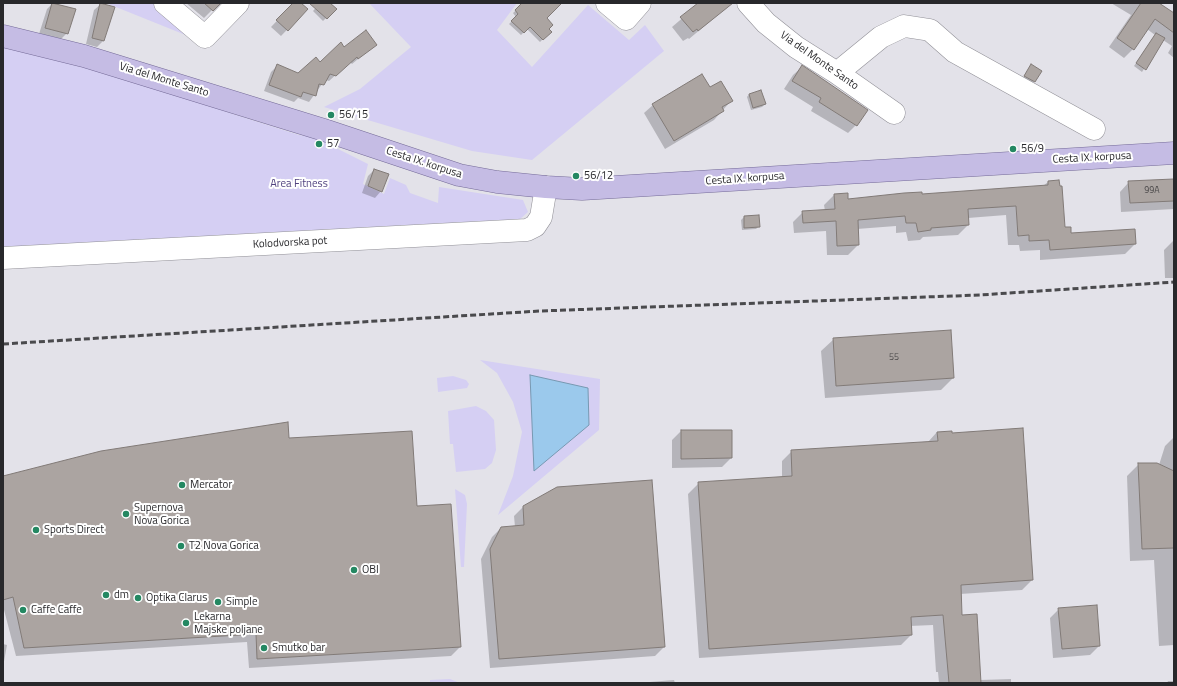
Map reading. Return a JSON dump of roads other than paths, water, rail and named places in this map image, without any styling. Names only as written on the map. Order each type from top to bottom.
[{"type":"main road","name":"Via del Monte Santo","points":[[3,36],[84,56],[324,130]]},
{"type":"main road","name":"Cesta IX. korpusa","points":[[324,130],[459,175],[497,182],[582,189],[1174,153]]},
{"type":"street","points":[[164,3],[205,37],[238,3]]},
{"type":"street","points":[[607,3],[626,19],[640,3]]},
{"type":"street","name":"Via del Monte Santo","points":[[748,3],[766,23],[796,47],[837,73],[894,113]]},
{"type":"street","points":[[837,73],[881,37],[904,26],[930,30],[955,52],[1094,128]]},
{"type":"street","name":"Kolodvorska pot","points":[[3,258],[527,230],[535,226],[541,217],[546,187]]},
{"type":"water","points":[[530,375],[588,388],[589,425],[534,471]]},
{"type":"railway","points":[[3,344],[540,311],[980,295],[1174,282]]},
{"type":"place","name":"56/15","points":[[331,115]]},
{"type":"place","name":"57","points":[[319,144]]},
{"type":"place","name":"56/9","points":[[1013,149]]},
{"type":"place","name":"56/12","points":[[576,176]]},
{"type":"place","name":"Mercator","points":[[182,485]]},
{"type":"place","name":"Supernova Nova Gorica","points":[[126,514]]},
{"type":"place","name":"Sports Direct","points":[[36,530]]},
{"type":"place","name":"T2 Nova Gorica","points":[[181,546]]},
{"type":"place","name":"OBI","points":[[354,570]]},
{"type":"place","name":"dm","points":[[106,595]]},
{"type":"place","name":"Optika Clarus","points":[[138,598]]},
{"type":"place","name":"Simple","points":[[218,602]]},
{"type":"place","name":"Caffe Caffe","points":[[23,610]]},
{"type":"place","name":"Lekarna Majske poljane","points":[[186,623]]},
{"type":"place","name":"Smutko bar","points":[[264,648]]},
{"type":"park label","name":"Area Fitness","points":[[299,184]]}]
